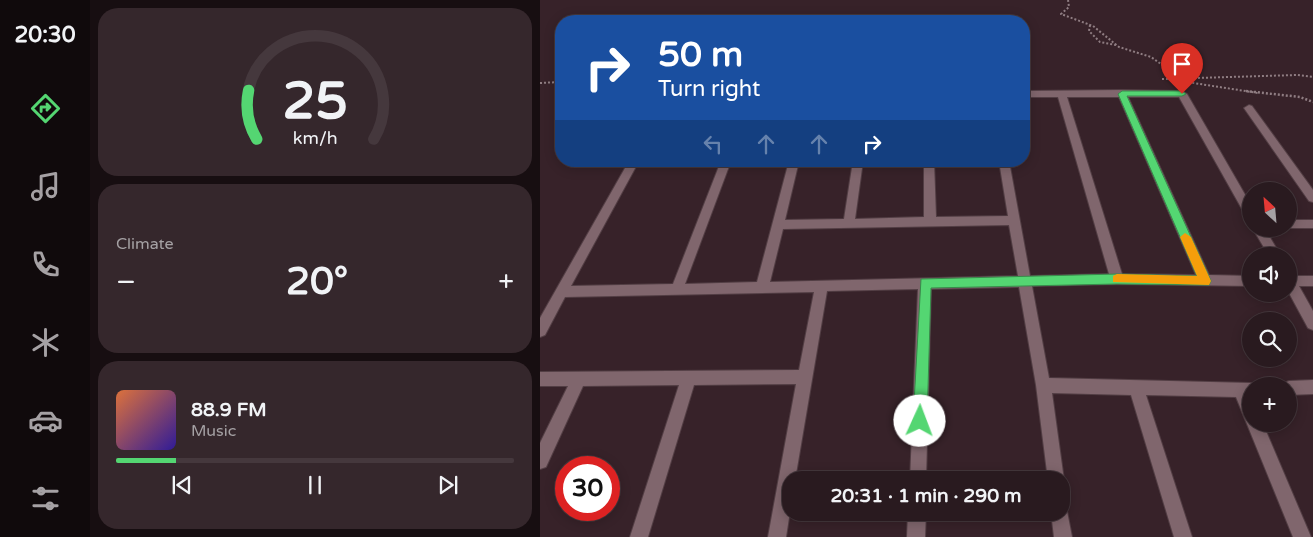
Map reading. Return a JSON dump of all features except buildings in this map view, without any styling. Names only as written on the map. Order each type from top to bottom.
[{"type":"street","points":[[1030,94],[1182,94],[1242,199]]},
{"type":"street","points":[[1062,94],[1117,279]]},
{"type":"street","points":[[1122,94],[1205,281]]},
{"type":"street","points":[[1249,108],[1313,198]]},
{"type":"street","points":[[540,331],[631,167]]},
{"type":"street","points":[[677,290],[724,167]]},
{"type":"street","points":[[762,288],[792,167]]},
{"type":"street","points":[[849,224],[857,167]]},
{"type":"street","points":[[929,167],[930,220]]},
{"type":"street","points":[[1005,167],[1043,385],[1055,471]]},
{"type":"street","points":[[777,225],[930,220],[1015,220]]},
{"type":"street","points":[[1298,224],[1313,224]]},
{"type":"street","points":[[562,292],[1025,280],[1242,281]]},
{"type":"street","points":[[1297,280],[1313,281]]},
{"type":"street","points":[[918,471],[925,283]]},
{"type":"street","points":[[777,537],[821,286]]},
{"type":"street","points":[[1297,295],[1313,324]]},
{"type":"street","points":[[540,380],[805,376]]},
{"type":"street","points":[[639,537],[689,378]]},
{"type":"street","points":[[540,461],[579,379]]},
{"type":"street","points":[[1043,385],[1242,390]]},
{"type":"street","points":[[1136,386],[1183,537]]},
{"type":"street","points":[[1297,388],[1313,388]]},
{"type":"street","points":[[1257,432],[1302,537]]},
{"type":"street","points":[[916,537],[917,521]]},
{"type":"street","points":[[1061,521],[1063,537]]},
{"type":"path","points":[[1068,0],[1069,7],[1061,14],[1090,25],[1116,45]]},
{"type":"path","points":[[1090,25],[1089,31],[1093,38],[1102,44],[1116,45],[1151,57],[1175,72],[1180,79],[1204,85],[1286,95],[1313,102]]},
{"type":"path","points":[[1155,79],[1297,75],[1313,78]]},
{"type":"path","points":[[540,83],[555,82]]},
{"type":"slow traffic","points":[[1117,279],[1205,281],[1185,237]]},
{"type":"route","points":[[920,421],[925,283],[1117,279],[1205,281],[1122,94],[1182,94]]}]
